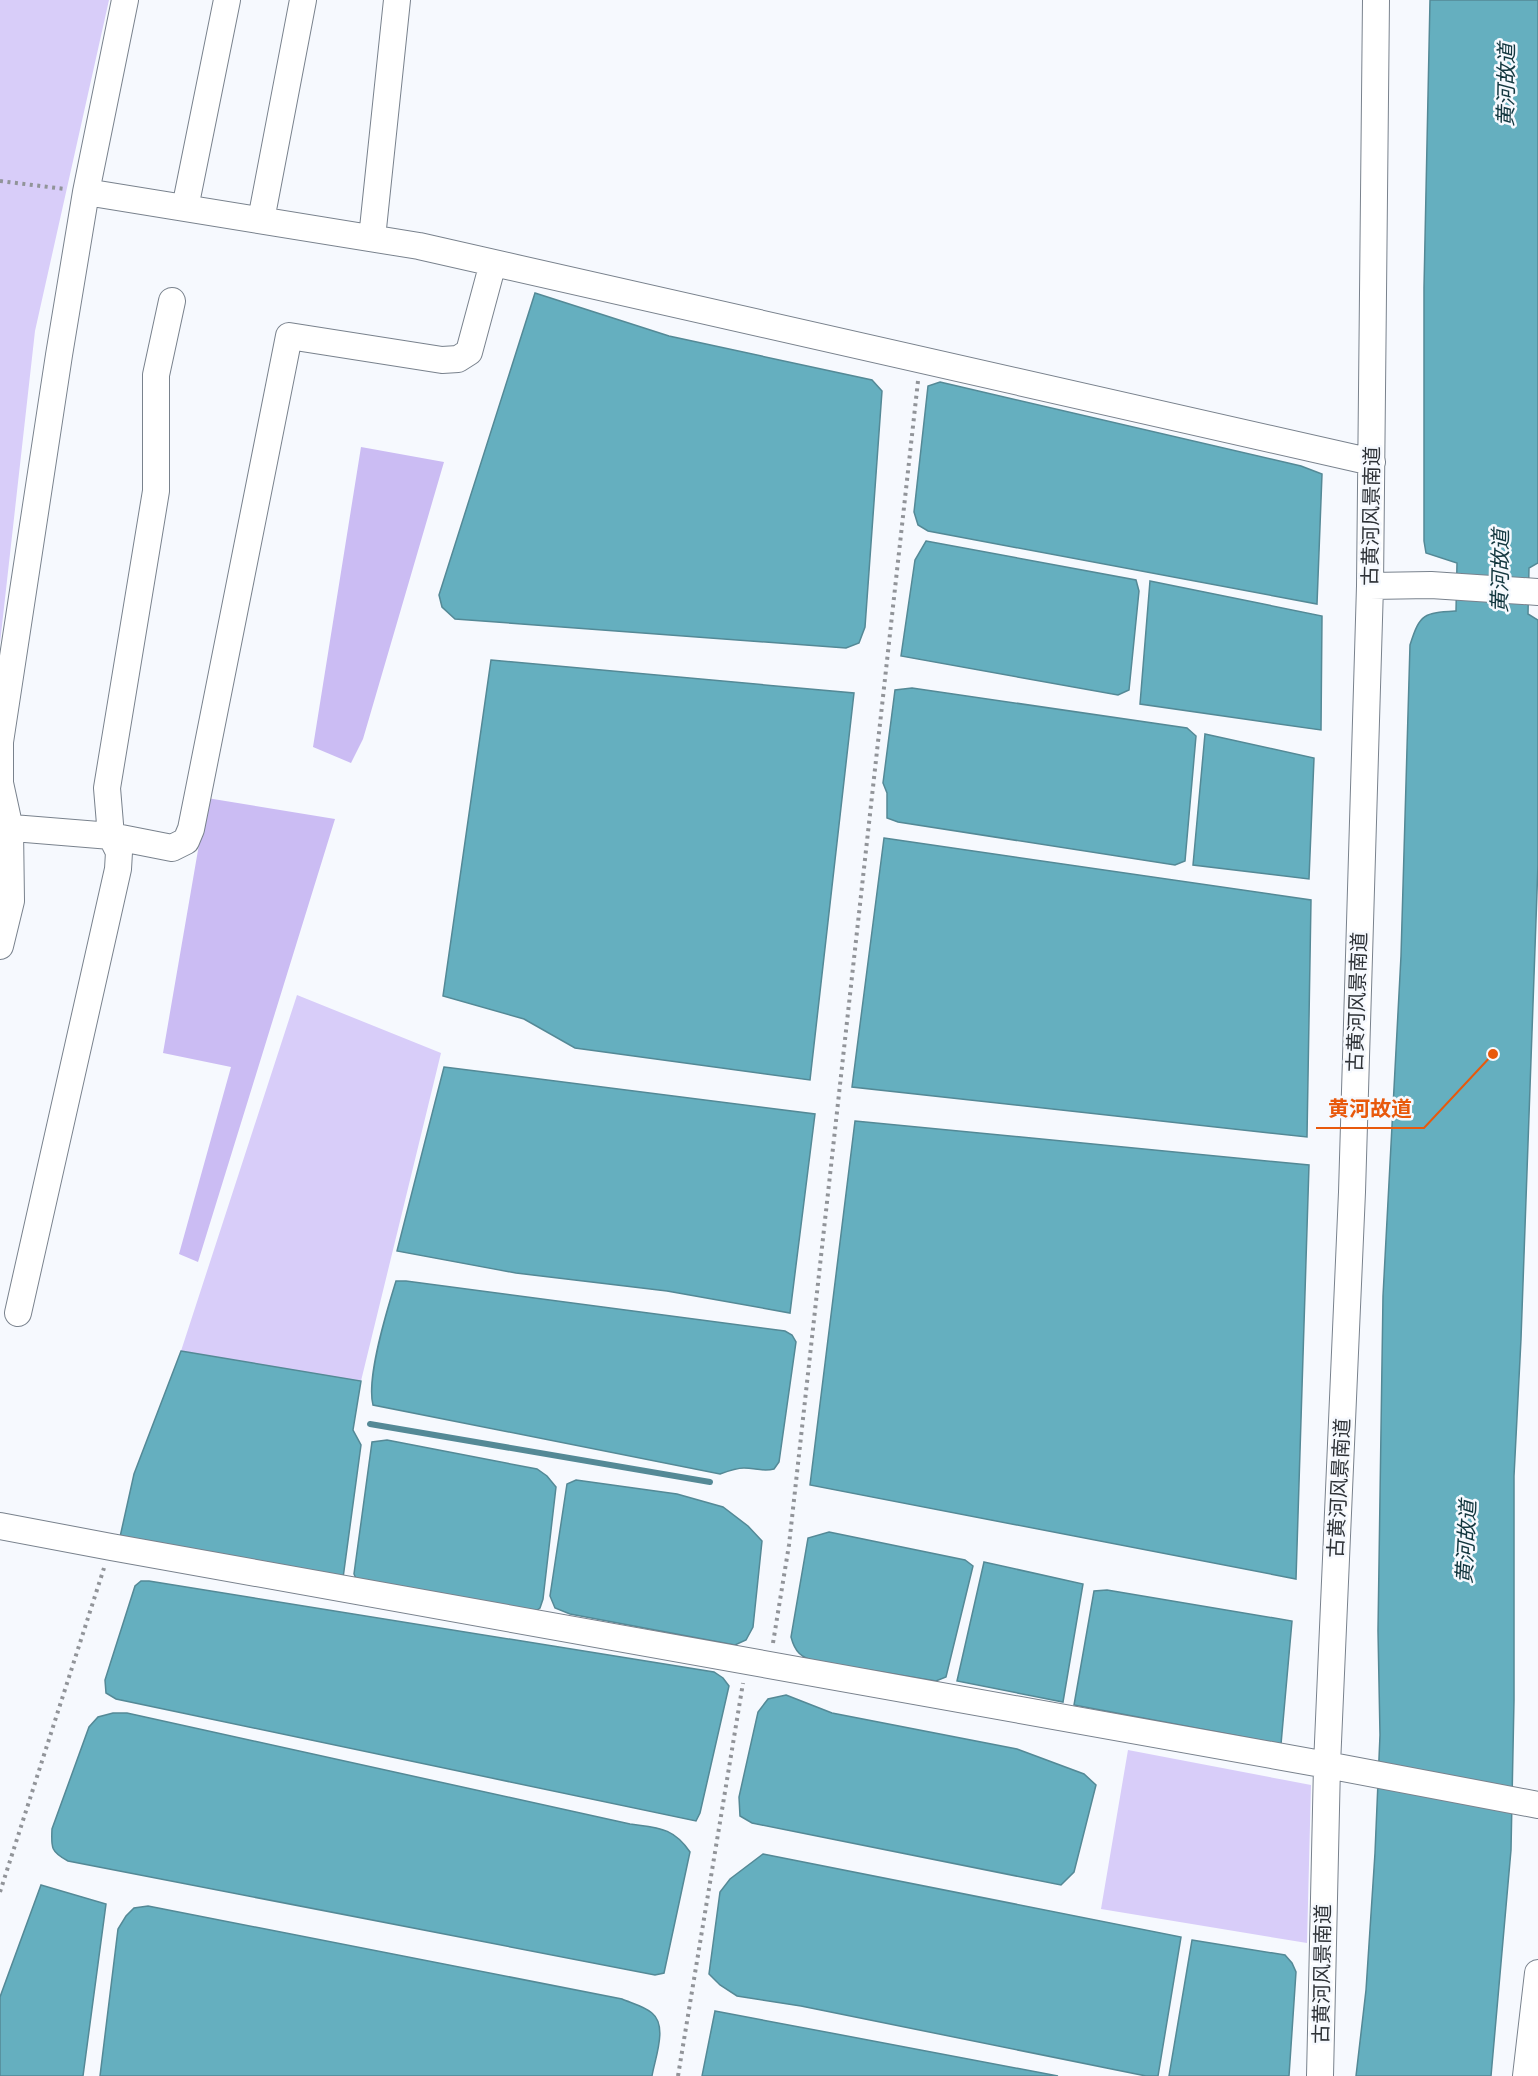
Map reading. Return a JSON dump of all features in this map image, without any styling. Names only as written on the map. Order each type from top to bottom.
[{"type":"street","points":[[0,946],[11,901],[0,783],[0,742],[86,192],[125,0]]},
{"type":"street","points":[[185,208],[226,0]]},
{"type":"street","points":[[261,220],[303,0]]},
{"type":"street","points":[[372,238],[397,0]]},
{"type":"street","name":"古黄河风景南道","points":[[1320,2076],[1337,1767],[1370,586],[1376,0]]},
{"type":"street","points":[[86,192],[419,246],[1372,462]]},
{"type":"street","points":[[5,828],[111,836],[172,848],[186,841],[191,829],[289,336],[442,360],[458,359],[469,352],[493,263]]},
{"type":"street","points":[[18,1313],[118,869],[119,852],[111,836],[107,788],[156,491],[156,375],[172,301]]},
{"type":"street","points":[[1370,586],[1431,585],[1538,592]]},
{"type":"street","points":[[0,1526],[111,1548],[1538,1805]]},
{"type":"street","points":[[1526,2076],[1538,1973]]},
{"type":"path","points":[[0,181],[86,192]]},
{"type":"path","points":[[678,2076],[758,1664],[789,1545],[921,359]]},
{"type":"path","points":[[0,1892],[111,1548]]},
{"type":"shaded area","points":[[0,0],[109,0],[35,331],[0,643]]},
{"type":"shaded area","points":[[361,447],[444,462],[363,739],[351,763],[313,747]]},
{"type":"shaded area","points":[[207,798],[335,819],[198,1262],[179,1254],[231,1067],[163,1053]]},
{"type":"shaded area","points":[[297,995],[441,1053],[361,1381],[181,1351]]},
{"type":"shaded area","points":[[1128,1750],[1311,1785],[1307,1943],[1101,1909]]},
{"type":"water","points":[[1430,0],[1538,0],[1538,563],[1529,568],[1528,614],[1538,620],[1538,864],[1514,1476],[1511,1850],[1491,2076],[1356,2076],[1366,1990],[1380,1735],[1378,1631],[1383,1296],[1401,956],[1410,645],[1417,626],[1425,617],[1430,614],[1456,611],[1457,563],[1426,553],[1424,541],[1424,288]]},
{"type":"water","points":[[535,293],[669,336],[872,380],[882,391],[865,627],[859,643],[846,648],[455,619],[442,607],[439,595]]},
{"type":"water","points":[[940,382],[1301,466],[1322,474],[1317,604],[928,531],[918,525],[914,512],[928,386]]},
{"type":"water","points":[[926,541],[1136,580],[1139,591],[1129,690],[1118,695],[901,656],[915,560]]},
{"type":"water","points":[[1150,581],[1322,616],[1321,730],[1140,704]]},
{"type":"water","points":[[491,660],[854,693],[810,1080],[575,1048],[524,1019],[443,996]]},
{"type":"water","points":[[912,688],[1187,728],[1196,736],[1185,861],[1175,865],[898,822],[887,818],[887,793],[883,783],[895,690]]},
{"type":"water","points":[[1205,734],[1314,758],[1309,879],[1193,865]]},
{"type":"water","points":[[884,838],[1311,900],[1307,1137],[852,1087]]},
{"type":"water","points":[[444,1067],[815,1114],[790,1313],[667,1291],[516,1273],[397,1251]]},
{"type":"water","points":[[855,1121],[1309,1165],[1296,1579],[810,1485]]},
{"type":"water","points":[[396,1281],[785,1331],[792,1335],[796,1342],[779,1462],[774,1469],[770,1470],[741,1468],[720,1474],[373,1405],[372,1378],[383,1326]]},
{"type":"water","points":[[181,1351],[361,1381],[353,1430],[361,1445],[343,1578],[120,1537],[134,1474]]},
{"type":"water","points":[[387,1440],[537,1469],[547,1476],[556,1487],[540,1608],[531,1614],[357,1581],[354,1574],[372,1442]]},
{"type":"water","points":[[576,1480],[677,1494],[723,1507],[748,1526],[762,1541],[753,1627],[746,1640],[735,1645],[570,1614],[555,1608],[550,1596],[567,1484]]},
{"type":"water","points":[[829,1532],[965,1560],[973,1566],[946,1677],[936,1681],[816,1661],[806,1658],[794,1647],[791,1637],[808,1538]]},
{"type":"water","points":[[984,1562],[1083,1584],[1063,1702],[957,1681]]},
{"type":"water","points":[[141,1581],[714,1672],[729,1686],[700,1813],[696,1821],[116,1699],[106,1693],[105,1680],[135,1586]]},
{"type":"water","points":[[1107,1590],[1292,1621],[1281,1744],[1074,1705],[1094,1591]]},
{"type":"water","points":[[786,1695],[832,1713],[1017,1749],[1084,1774],[1096,1785],[1074,1872],[1061,1885],[752,1823],[740,1816],[739,1797],[758,1712],[768,1699]]},
{"type":"water","points":[[113,1713],[127,1713],[630,1824],[657,1828],[671,1833],[690,1852],[664,1973],[655,1975],[68,1861],[53,1849],[52,1829],[89,1727],[98,1717]]},
{"type":"water","points":[[763,1854],[1181,1937],[1158,2076],[1146,2076],[801,2006],[737,1996],[720,1985],[709,1974],[720,1892],[730,1879]]},
{"type":"water","points":[[41,1885],[106,1904],[83,2076],[0,2076],[0,1997]]},
{"type":"water","points":[[148,1906],[622,1999],[645,2008],[657,2019],[660,2034],[652,2076],[100,2076],[118,1929],[134,1908]]},
{"type":"water","points":[[1192,1940],[1285,1955],[1292,1963],[1296,1972],[1289,2076],[1169,2076]]},
{"type":"water","points":[[715,2011],[1058,2076],[702,2076]]},
{"type":"waterway","points":[[370,1424],[710,1482]]},
{"type":"place","name":"黄河故道","points":[[1493,1054]]}]
